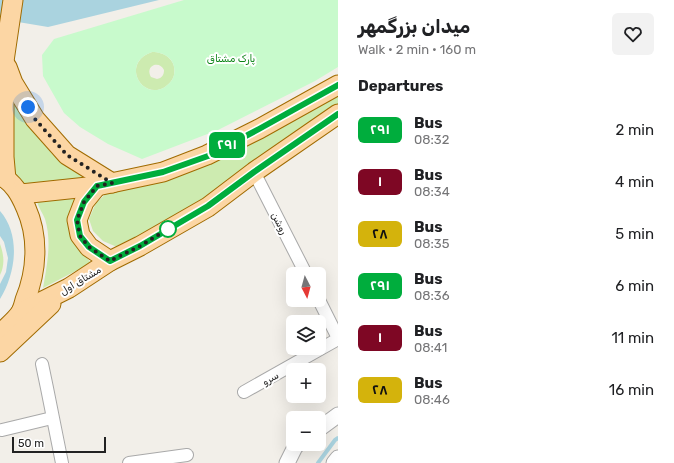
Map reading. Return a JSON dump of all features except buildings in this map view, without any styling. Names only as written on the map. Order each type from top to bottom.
[{"type":"main road","points":[[0,334],[21,312],[30,288],[35,263],[35,238],[30,215],[21,194],[3,177],[5,53],[13,0]]},
{"type":"main road","points":[[5,53],[13,83],[35,119],[67,155],[104,184]]},
{"type":"main road","points":[[21,194],[104,184],[163,172],[208,156],[338,85]]},
{"type":"main road","name":"مشتاق اول","points":[[21,312],[69,288],[110,261],[140,246],[208,206],[338,114]]},
{"type":"main road","points":[[104,184],[84,202],[77,220],[80,236],[89,247],[110,261]]},
{"type":"main road","points":[[0,352],[69,288]]},
{"type":"street","name":"روشن","points":[[254,172],[302,267]]},
{"type":"street","points":[[322,307],[338,339]]},
{"type":"street","name":"سرو","points":[[244,392],[338,339]]},
{"type":"street","points":[[42,364],[62,463]]},
{"type":"street","points":[[326,424],[338,415]]},
{"type":"street","points":[[2,430],[52,418]]},
{"type":"street","points":[[287,463],[293,451]]},
{"type":"street","points":[[129,463],[188,454]]},
{"type":"street","points":[[334,463],[338,458]]},
{"type":"green space","name":"پارک مشتاق","points":[[184,0],[338,0],[338,67],[315,81],[218,130],[142,159],[108,144],[80,127],[64,113],[43,76],[42,55],[54,39]],"holes":[[[152,52],[157,52],[169,58],[174,65],[172,80],[165,87],[157,90],[149,89],[142,85],[136,72],[137,64],[142,57]]]},
{"type":"green space","points":[[152,52],[157,52],[165,55],[172,61],[174,65],[173,77],[165,87],[157,90],[149,89],[142,85],[136,72],[137,64],[142,57]],"holes":[[[156,65],[162,67],[164,70],[162,76],[157,79],[151,77],[149,72],[150,68]]]},
{"type":"green space","points":[[338,91],[338,108],[223,187],[130,243],[117,247],[103,241],[93,231],[89,219],[96,203],[109,191]]},
{"type":"green space","points":[[12,96],[27,120],[52,154],[86,179],[27,186],[14,174]]},
{"type":"green space","points":[[77,198],[79,248],[91,263],[43,288],[48,254],[48,236],[45,219],[37,202]]},
{"type":"green space","points":[[0,244],[3,267],[0,275]]},
{"type":"water","points":[[0,0],[159,0],[48,27],[0,19]]},
{"type":"water","points":[[0,211],[7,221],[11,231],[14,254],[10,278],[0,299],[0,284],[6,272],[8,258],[4,242],[0,236]]},
{"type":"waterway","points":[[318,463],[338,438]]},
{"type":"bus line","name":"۲۹۱","points":[[338,85],[208,156],[163,172],[97,186],[84,202],[77,220],[80,236],[89,247],[110,261],[140,246],[208,206],[338,114]]},
{"type":"route","points":[[28,107],[35,119],[67,155],[112,183],[97,186],[84,202],[77,220],[80,236],[89,247],[110,261],[140,246],[168,229]]}]
